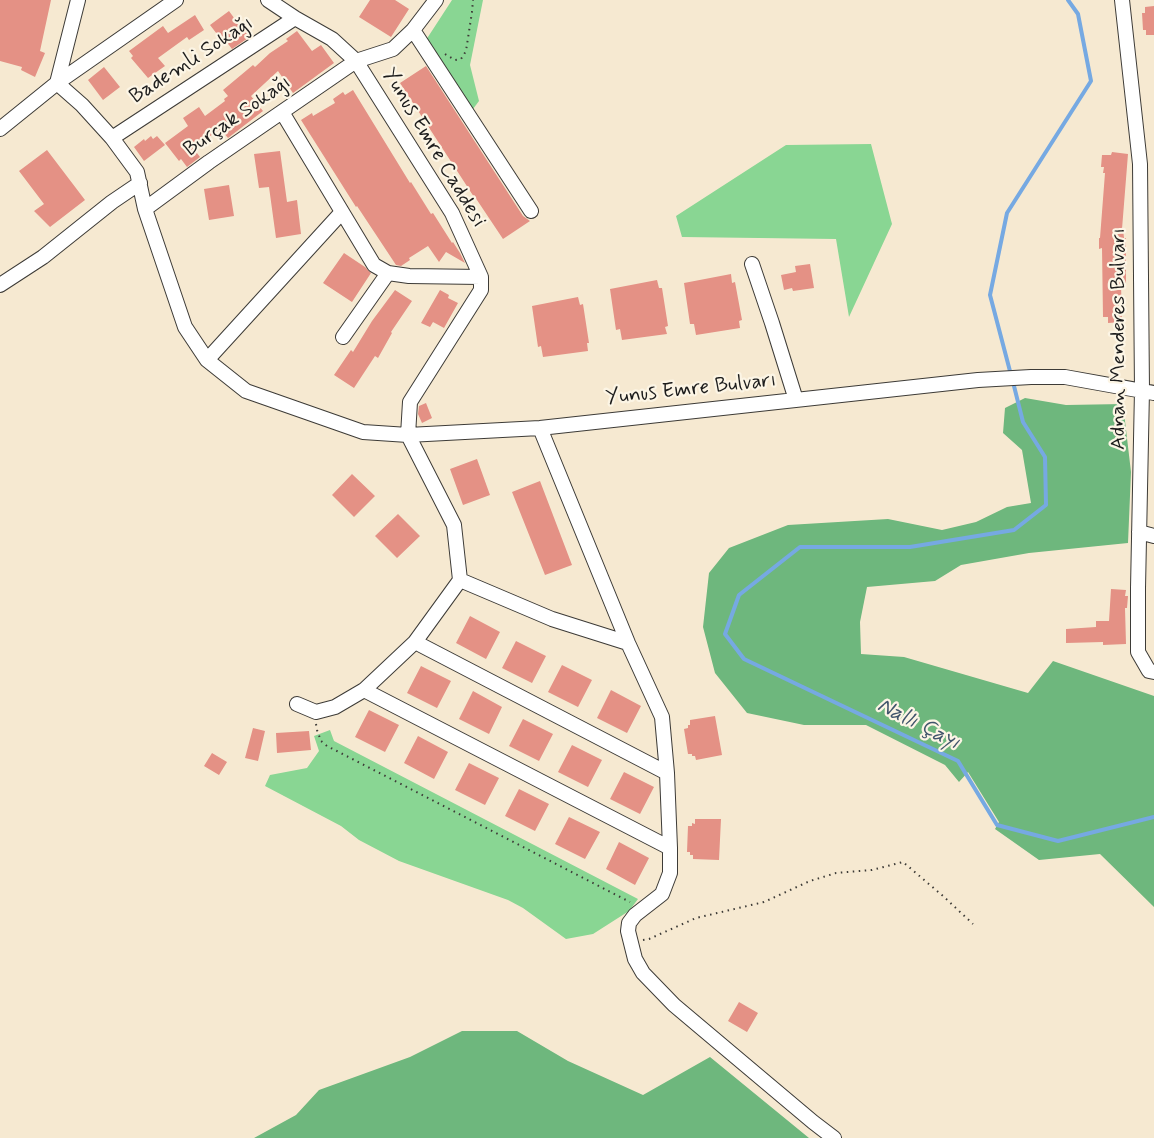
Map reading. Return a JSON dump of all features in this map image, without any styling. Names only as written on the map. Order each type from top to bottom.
[{"type":"street","points":[[57,83],[78,0]]},
{"type":"street","points":[[0,129],[57,83],[176,0]]},
{"type":"street","name":"Yunus Emre Caddesi","points":[[268,0],[332,39],[356,61],[452,213],[481,278]]},
{"type":"street","name":"Burçak Sokağı","points":[[145,209],[356,61],[393,49],[413,30],[436,0]]},
{"type":"street","name":"Adnan Menderes Bulvarı","points":[[1122,0],[1147,166],[1148,392],[1139,532],[1138,652],[1149,671],[1154,672]]},
{"type":"street","name":"Bademli Sokağı","points":[[112,138],[295,18]]},
{"type":"street","points":[[413,30],[531,211]]},
{"type":"street","name":"Yunus Emre Bulvarı","points":[[57,83],[82,105],[112,138],[137,172],[145,209],[185,327],[207,360],[246,391],[363,432],[408,435],[540,428],[978,380],[1030,377],[1065,376],[1148,392]]},
{"type":"street","points":[[282,112],[375,265],[388,273],[409,276],[481,278],[481,290],[410,402],[408,435],[453,525],[460,580],[415,642],[364,690],[334,707],[316,712],[297,704]]},
{"type":"street","points":[[0,285],[43,257],[112,202],[140,183]]},
{"type":"street","points":[[207,360],[342,212]]},
{"type":"street","points":[[752,264],[795,400]]},
{"type":"street","points":[[343,337],[388,273]]},
{"type":"street","points":[[540,428],[628,643],[662,717],[667,773],[670,873],[662,894],[635,915],[629,923],[628,931],[636,959],[643,973],[675,1005],[834,1138]]},
{"type":"street","points":[[1139,532],[1154,536]]},
{"type":"street","points":[[460,580],[552,619],[628,643]]},
{"type":"street","points":[[415,642],[667,773]]},
{"type":"street","points":[[364,690],[670,848]]},
{"type":"path","points":[[440,47],[446,55],[455,60],[461,58],[466,51],[473,0]]},
{"type":"path","points":[[316,712],[317,730],[321,741],[327,746],[643,909]]},
{"type":"path","points":[[631,943],[649,939],[696,918],[764,902],[810,881],[836,873],[872,870],[903,862],[973,924]]},
{"type":"green space","points":[[452,0],[483,0],[470,65],[479,101],[473,109],[426,40]]},
{"type":"green space","points":[[871,144],[892,224],[849,317],[836,239],[682,237],[676,216],[786,145]]},
{"type":"green space","points":[[1025,398],[1066,405],[1123,404],[1131,472],[1128,543],[1029,553],[961,565],[935,581],[867,587],[860,622],[861,654],[904,657],[1028,693],[1053,661],[1154,696],[1154,907],[1100,854],[1039,860],[995,829],[999,822],[968,772],[959,782],[945,765],[866,725],[804,725],[747,713],[715,673],[703,627],[709,573],[729,548],[788,525],[888,519],[942,530],[976,522],[1007,507],[1031,503],[1022,450],[1003,433],[1005,408]]},
{"type":"green space","points":[[330,730],[334,741],[638,899],[629,911],[593,934],[566,939],[508,900],[399,861],[359,840],[341,826],[265,786],[270,775],[307,768],[319,751],[314,736]]},
{"type":"green space","points":[[462,1031],[517,1031],[568,1061],[643,1095],[710,1057],[809,1138],[254,1138],[296,1115],[319,1090],[410,1057]]},
{"type":"building","points":[[0,0],[51,0],[40,51],[45,53],[35,77],[21,70],[22,67],[0,61]]},
{"type":"building","points":[[370,0],[395,0],[409,9],[391,37],[359,17]]},
{"type":"building","points":[[1154,6],[1154,35],[1146,35],[1146,30],[1143,30],[1142,13],[1145,13],[1145,7]]},
{"type":"building","points":[[229,11],[251,36],[232,49],[210,25]]},
{"type":"building","points":[[195,15],[204,30],[189,40],[187,37],[158,58],[165,66],[148,78],[131,58],[133,56],[129,51],[163,26],[168,33]]},
{"type":"building","points":[[297,31],[312,51],[321,45],[334,63],[293,93],[278,71],[251,96],[263,111],[228,138],[219,130],[193,148],[200,157],[187,167],[181,159],[179,161],[165,143],[188,126],[183,118],[199,107],[205,116],[225,101],[224,99],[228,96],[223,90],[253,65],[255,67],[288,41],[286,39]]},
{"type":"building","points":[[426,66],[523,216],[530,221],[503,239],[400,83]]},
{"type":"building","points":[[104,67],[120,87],[103,100],[88,80]]},
{"type":"building","points":[[353,90],[410,183],[453,242],[465,263],[446,252],[439,262],[428,246],[401,266],[396,265],[356,207],[301,120],[335,103],[333,99],[343,92],[345,95]]},
{"type":"building","points":[[151,136],[153,139],[157,136],[165,145],[144,161],[134,147]]},
{"type":"building","points":[[47,150],[85,200],[50,227],[34,211],[44,204],[19,171]]},
{"type":"building","points":[[280,151],[287,202],[297,200],[301,234],[276,238],[269,187],[259,188],[254,154]]},
{"type":"building","points":[[1112,152],[1128,154],[1122,229],[1124,238],[1126,238],[1126,283],[1121,284],[1122,322],[1108,323],[1108,317],[1103,317],[1102,248],[1099,249],[1099,238],[1105,173],[1103,173],[1104,167],[1101,167],[1102,155],[1111,155]]},
{"type":"building","points":[[229,185],[234,216],[209,220],[204,189]]},
{"type":"building","points":[[344,253],[371,273],[352,302],[323,283]]},
{"type":"building","points":[[810,264],[814,288],[784,290],[781,275],[796,272],[795,266]]},
{"type":"building","points":[[731,274],[732,283],[735,282],[742,320],[739,321],[740,328],[696,335],[694,324],[690,324],[684,283]]},
{"type":"building","points":[[657,280],[659,288],[662,288],[668,326],[665,327],[667,334],[622,340],[620,329],[616,330],[610,289]]},
{"type":"building","points":[[395,290],[412,301],[391,332],[378,358],[375,356],[354,388],[334,375],[351,350],[353,352]]},
{"type":"building","points":[[440,290],[449,295],[448,298],[458,303],[444,328],[433,322],[430,327],[421,323]]},
{"type":"building","points":[[578,297],[580,305],[583,304],[589,343],[587,343],[588,351],[543,357],[541,346],[538,347],[532,306]]},
{"type":"building","points":[[426,403],[432,418],[422,423],[418,414],[419,406]]},
{"type":"building","points":[[477,459],[490,495],[463,505],[450,469]]},
{"type":"building","points":[[352,474],[375,496],[354,517],[332,495]]},
{"type":"building","points":[[540,481],[572,565],[545,575],[512,492]]},
{"type":"building","points":[[398,514],[420,536],[397,558],[375,536]]},
{"type":"building","points":[[1111,589],[1126,590],[1125,596],[1128,596],[1127,608],[1125,608],[1126,644],[1066,643],[1066,629],[1096,627],[1096,621],[1109,621]]},
{"type":"building","points":[[470,616],[500,632],[486,659],[456,643]]},
{"type":"building","points":[[516,641],[546,656],[532,683],[502,668]]},
{"type":"building","points":[[562,665],[592,680],[578,707],[548,692]]},
{"type":"building","points":[[421,666],[451,681],[437,708],[407,693]]},
{"type":"building","points":[[611,690],[641,706],[627,733],[597,718]]},
{"type":"building","points":[[473,691],[502,707],[489,734],[459,719]]},
{"type":"building","points":[[369,710],[399,725],[385,752],[355,737]]},
{"type":"building","points":[[715,716],[722,755],[696,760],[695,756],[688,754],[684,729],[690,725],[690,720]]},
{"type":"building","points":[[523,719],[553,734],[539,761],[509,746]]},
{"type":"building","points":[[253,728],[265,731],[258,761],[245,758]]},
{"type":"building","points":[[309,731],[311,750],[277,753],[276,733]]},
{"type":"building","points":[[418,736],[448,752],[434,779],[404,763]]},
{"type":"building","points":[[572,745],[602,760],[588,787],[558,772]]},
{"type":"building","points":[[212,753],[227,762],[219,775],[204,766]]},
{"type":"building","points":[[469,763],[499,778],[485,805],[455,790]]},
{"type":"building","points":[[624,772],[654,787],[640,814],[610,799]]},
{"type":"building","points":[[519,789],[549,804],[535,831],[505,816]]},
{"type":"building","points":[[569,817],[600,832],[585,859],[555,844]]},
{"type":"building","points":[[695,819],[721,819],[719,860],[693,859],[693,855],[687,852],[688,826],[695,824]]},
{"type":"building","points":[[619,842],[649,858],[635,885],[606,869]]},
{"type":"building","points":[[739,1002],[758,1013],[747,1032],[728,1021]]},
{"type":"waterway","points":[[1011,375],[990,295],[1007,213],[1091,81],[1078,14],[1068,0]]},
{"type":"waterway","name":"Nallı Çayı","points":[[1013,382],[1023,422],[1045,457],[1046,505],[1014,530],[910,547],[800,547],[739,595],[725,634],[744,659],[958,761],[997,825],[1058,841],[1154,817]]}]
